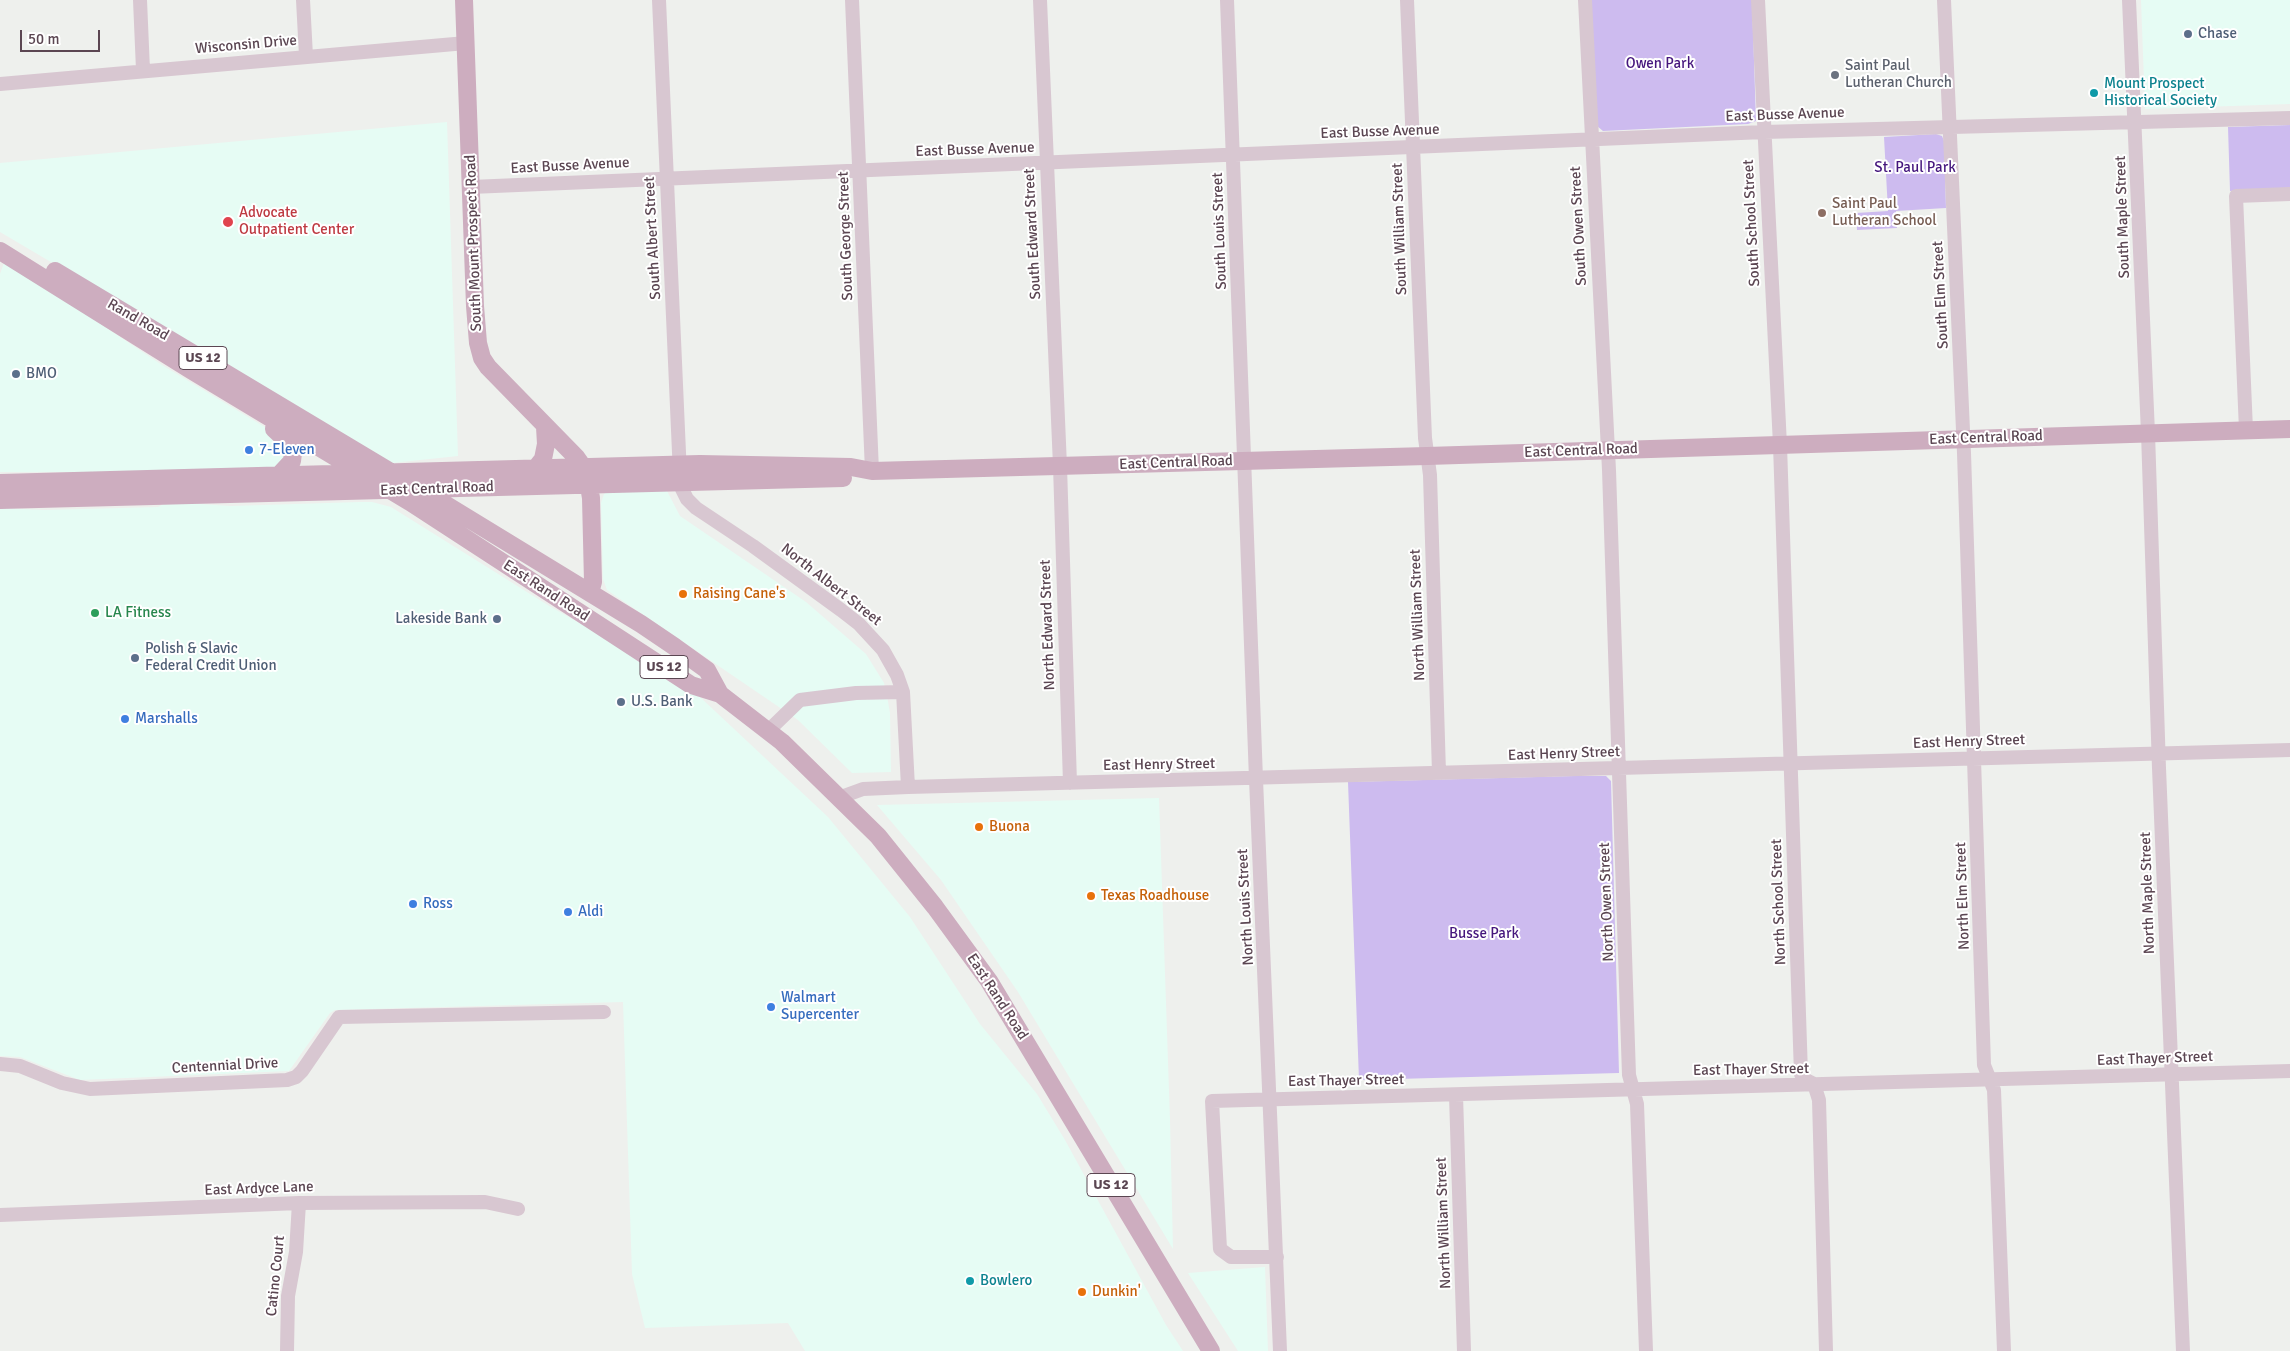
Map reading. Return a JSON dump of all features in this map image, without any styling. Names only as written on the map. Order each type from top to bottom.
[{"type":"main road","name":"South Mount Prospect Road","points":[[464,0],[478,343],[482,358],[504,385],[576,457],[583,467],[589,486],[593,582],[590,593]]},
{"type":"main road","name":"Rand Road","points":[[0,239],[395,480]]},
{"type":"main road","name":"Rand Road","points":[[0,250],[224,390],[367,476]]},
{"type":"main road","points":[[224,390],[291,445],[293,459],[280,474]]},
{"type":"main road","points":[[535,469],[544,456],[546,444],[545,427]]},
{"type":"main road","name":"East Central Road","points":[[420,490],[589,486],[680,474],[851,467],[872,471],[2290,429]]},
{"type":"main road","name":"East Central Road","points":[[0,500],[395,480],[583,467],[680,474]]},
{"type":"main road","name":"East Central Road","points":[[0,483],[280,474],[367,476]]},
{"type":"main road","name":"East Rand Road","points":[[367,476],[395,480],[420,490],[641,624],[707,670],[720,694]]},
{"type":"main road","name":"East Rand Road","points":[[395,480],[691,685],[720,694],[768,731],[841,797],[878,836],[935,907],[989,981],[1211,1351]]},
{"type":"street","points":[[140,0],[143,70]]},
{"type":"street","points":[[304,0],[306,56]]},
{"type":"street","name":"South Albert Street","points":[[659,0],[680,474]]},
{"type":"street","name":"South George Street","points":[[852,0],[872,471]]},
{"type":"street","name":"South Edward Street","points":[[1040,0],[1060,466]]},
{"type":"street","name":"South Louis Street","points":[[1227,0],[1246,461]]},
{"type":"street","name":"South William Street","points":[[1407,0],[1427,456]]},
{"type":"street","name":"South Owen Street","points":[[1585,0],[1607,450]]},
{"type":"street","name":"South School Street","points":[[1758,0],[1780,445]]},
{"type":"street","name":"South Elm Street","points":[[1944,0],[1964,438]]},
{"type":"street","name":"South Maple Street","points":[[2129,0],[2148,433]]},
{"type":"street","name":"Wisconsin Drive","points":[[0,84],[466,43]]},
{"type":"street","name":"East Busse Avenue","points":[[471,187],[1764,132],[2290,118]]},
{"type":"street","points":[[2246,430],[2236,196],[2290,194]]},
{"type":"street","name":"North Maple Street","points":[[2148,433],[2158,754],[2183,1351]]},
{"type":"street","name":"North Elm Street","points":[[1964,438],[1984,1065],[1992,1080],[2004,1351]]},
{"type":"street","name":"North School Street","points":[[1780,445],[1801,1074],[1806,1080],[1814,1084],[1819,1100],[1826,1351]]},
{"type":"street","name":"North Owen Street","points":[[1607,450],[1620,768],[1629,1075],[1637,1104],[1646,1351]]},
{"type":"street","name":"North William Street","points":[[1427,456],[1430,475],[1440,773]]},
{"type":"street","name":"North Louis Street","points":[[1246,461],[1256,779],[1271,1099],[1280,1351]]},
{"type":"street","name":"North Edward Street","points":[[1060,466],[1070,783]]},
{"type":"street","name":"North Albert Street","points":[[680,474],[687,499],[696,508],[765,554],[859,624],[888,656],[900,679],[903,692],[908,787]]},
{"type":"street","points":[[768,731],[800,700],[856,692],[903,692]]},
{"type":"street","name":"East Henry Street","points":[[841,797],[863,789],[908,787],[2290,750]]},
{"type":"street","name":"Centennial Drive","points":[[0,1064],[20,1066],[62,1083],[90,1089],[287,1080],[296,1077],[302,1070],[339,1017],[604,1012]]},
{"type":"street","name":"East Thayer Street","points":[[1277,1257],[1231,1257],[1220,1249],[1212,1100],[2290,1071]]},
{"type":"street","name":"North William Street","points":[[1456,1094],[1464,1351]]},
{"type":"street","name":"East Ardyce Lane","points":[[0,1215],[299,1203],[485,1202],[518,1209]]},
{"type":"street","name":"Catino Court","points":[[287,1351],[288,1296],[296,1252],[299,1203]]},
{"type":"shaded area","points":[[2141,0],[2290,0],[2290,104],[2145,109]]},
{"type":"shaded area","points":[[447,122],[458,456],[392,463],[0,232],[0,163]]},
{"type":"shaded area","points":[[5,260],[162,365],[273,432],[287,454],[278,466],[273,467],[115,472],[0,472],[0,274]]},
{"type":"shaded area","points":[[666,489],[680,516],[806,602],[866,654],[884,683],[887,696],[890,713],[891,772],[852,773],[798,720],[607,590],[603,579],[601,503],[604,494],[608,491]]},
{"type":"shaded area","points":[[167,502],[231,506],[372,502],[391,507],[551,607],[613,642],[701,698],[828,817],[910,917],[980,1024],[1037,1094],[1065,1140],[1166,1325],[1183,1351],[805,1351],[788,1323],[645,1328],[632,1274],[623,1002],[335,1010],[330,1013],[289,1071],[80,1080],[20,1057],[0,1056],[0,508],[45,510],[158,507]]},
{"type":"shaded area","points":[[1159,798],[1173,1249],[1018,992],[941,880],[877,805]]},
{"type":"shaded area","points":[[1265,1267],[1268,1351],[1238,1351],[1188,1273]]},
{"type":"green space","name":"Owen Park","points":[[1591,0],[1752,0],[1756,121],[1748,124],[1603,131],[1597,126]]},
{"type":"green space","points":[[2290,125],[2290,189],[2230,191],[2228,127]]},
{"type":"green space","name":"St. Paul Park","points":[[1936,134],[1942,136],[1944,141],[1946,208],[1896,211],[1897,228],[1857,230],[1856,213],[1888,211],[1884,137]]},
{"type":"green space","name":"Busse Park","points":[[1606,776],[1611,781],[1619,1073],[1359,1080],[1348,782]]},
{"type":"place","name":"Chase","points":[[2188,34]]},
{"type":"place","name":"Saint Paul Lutheran Church","points":[[1835,75]]},
{"type":"place","name":"Mount Prospect Historical Society","points":[[2094,93]]},
{"type":"place","name":"Saint Paul Lutheran School","points":[[1822,213]]},
{"type":"place","name":"Advocate Outpatient Center","points":[[228,222]]},
{"type":"place","name":"BMO","points":[[16,374]]},
{"type":"place","name":"7-Eleven","points":[[249,450]]},
{"type":"place","name":"Raising Cane's","points":[[683,594]]},
{"type":"place","name":"LA Fitness","points":[[95,613]]},
{"type":"place","name":"Lakeside Bank","points":[[497,619]]},
{"type":"place","name":"Polish & Slavic Federal Credit Union","points":[[135,658]]},
{"type":"place","name":"U.S. Bank","points":[[621,702]]},
{"type":"place","name":"Marshalls","points":[[125,719]]},
{"type":"place","name":"Buona","points":[[979,827]]},
{"type":"place","name":"Texas Roadhouse","points":[[1091,896]]},
{"type":"place","name":"Ross","points":[[413,904]]},
{"type":"place","name":"Aldi","points":[[568,912]]},
{"type":"place","name":"Walmart Supercenter","points":[[771,1007]]},
{"type":"place","name":"Bowlero","points":[[970,1281]]},
{"type":"place","name":"Dunkin'","points":[[1082,1292]]}]
